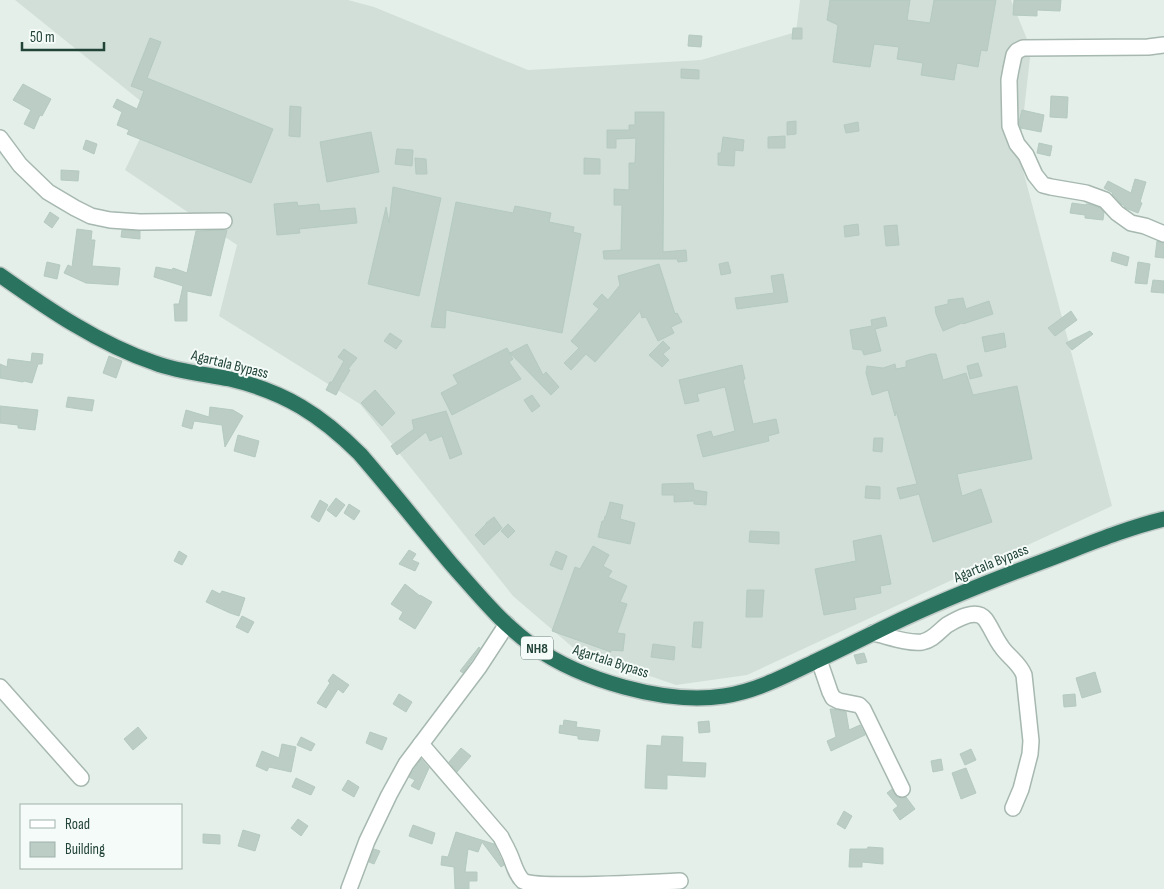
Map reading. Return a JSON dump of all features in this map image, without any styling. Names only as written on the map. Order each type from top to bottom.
[{"type":"highway","name":"Agartala Bypass","points":[[0,275],[85,330],[136,356],[157,364],[254,386],[275,393],[300,405],[343,436],[491,609],[532,645],[555,660],[580,672],[616,684],[649,692],[700,698],[725,696],[747,690],[793,673],[896,622],[1006,575],[1111,535],[1164,519]]},
{"type":"street","points":[[1164,45],[1148,47],[1023,48],[1014,55],[1009,80],[1010,126],[1017,144],[1026,155],[1033,172],[1043,185],[1086,193],[1105,200],[1117,213],[1132,223],[1164,234]]},
{"type":"street","points":[[0,138],[20,165],[48,192],[91,216],[110,220],[140,222],[224,221]]},
{"type":"street","points":[[874,633],[908,641],[924,642],[947,626],[970,614],[981,615],[985,619],[1001,647],[1021,668],[1024,675],[1031,741],[1030,754],[1021,789],[1013,808]]},
{"type":"street","points":[[349,889],[367,841],[406,764],[479,668],[507,624]]},
{"type":"street","points":[[819,660],[833,698],[859,705],[863,709],[902,789]]},
{"type":"street","points":[[0,687],[81,778]]},
{"type":"street","points":[[421,744],[501,837],[508,849],[516,872],[523,881],[531,885],[540,886],[586,886],[680,881]]},
{"type":"shaded area","points":[[15,0],[348,0],[374,7],[528,70],[701,60],[796,32],[800,0],[1011,0],[1031,49],[1019,155],[1112,506],[747,675],[676,685],[577,651],[513,596],[360,404],[219,316],[237,245],[125,170],[153,111]]},
{"type":"building","points":[[830,0],[910,0],[907,20],[930,23],[934,0],[996,0],[987,51],[981,50],[978,67],[957,63],[954,80],[921,75],[923,63],[897,59],[899,47],[874,44],[870,67],[833,62],[838,25],[827,20]]},
{"type":"building","points":[[1014,0],[1061,0],[1060,11],[1037,10],[1037,16],[1013,15]]},
{"type":"building","points":[[793,28],[802,28],[802,39],[792,39]]},
{"type":"building","points":[[689,35],[702,36],[701,47],[688,46]]},
{"type":"building","points":[[150,38],[161,42],[147,78],[273,129],[251,183],[127,134],[129,130],[117,125],[122,112],[113,107],[117,99],[137,109],[144,91],[131,86]]},
{"type":"building","points":[[681,69],[699,70],[699,79],[681,78]]},
{"type":"building","points":[[23,84],[51,99],[42,116],[40,115],[34,129],[24,124],[31,110],[13,100]]},
{"type":"building","points":[[1051,96],[1068,97],[1067,118],[1050,117]]},
{"type":"building","points":[[290,106],[301,107],[300,137],[289,136]]},
{"type":"building","points":[[1022,110],[1044,115],[1041,132],[1021,128],[1019,122]]},
{"type":"building","points":[[635,112],[664,112],[663,252],[686,250],[687,261],[678,262],[677,259],[604,259],[603,251],[621,250],[622,205],[614,205],[614,189],[629,190],[629,163],[635,163],[636,138],[616,139],[616,148],[607,148],[607,130],[629,130],[629,125],[635,125]]},
{"type":"building","points":[[796,121],[796,134],[787,135],[787,122]]},
{"type":"building","points":[[858,122],[859,131],[846,133],[844,125]]},
{"type":"building","points":[[371,132],[379,172],[327,182],[320,142]]},
{"type":"building","points":[[785,136],[785,148],[768,148],[768,137]]},
{"type":"building","points":[[723,137],[744,140],[743,151],[735,150],[734,166],[718,165],[718,153],[721,153]]},
{"type":"building","points":[[86,140],[97,144],[94,154],[83,149]]},
{"type":"building","points":[[1039,143],[1052,146],[1050,156],[1037,153]]},
{"type":"building","points":[[397,149],[413,150],[412,166],[395,164]]},
{"type":"building","points":[[415,158],[426,159],[427,174],[416,174]]},
{"type":"building","points":[[584,158],[600,159],[600,174],[584,174]]},
{"type":"building","points":[[61,170],[79,171],[78,181],[61,180]]},
{"type":"building","points":[[1135,179],[1146,182],[1138,213],[1124,207],[1113,193],[1104,188],[1108,181],[1131,193]]},
{"type":"building","points":[[393,187],[441,198],[419,296],[368,284],[386,207],[389,223]]},
{"type":"building","points":[[297,202],[298,206],[319,204],[320,211],[355,208],[357,223],[299,229],[300,233],[277,235],[274,204]]},
{"type":"building","points":[[456,202],[513,213],[515,206],[551,213],[549,222],[574,227],[573,232],[581,234],[562,333],[446,310],[445,328],[431,327]]},
{"type":"building","points":[[1072,203],[1089,204],[1100,208],[1104,212],[1103,220],[1085,218],[1085,215],[1070,213]]},
{"type":"building","points":[[50,212],[59,218],[52,228],[44,222]]},
{"type":"building","points":[[858,224],[859,235],[845,237],[844,226]]},
{"type":"building","points":[[897,225],[899,245],[886,246],[884,226]]},
{"type":"building","points":[[77,229],[92,231],[91,240],[95,240],[92,266],[120,268],[118,285],[86,283],[64,273],[68,265],[72,267]]},
{"type":"building","points":[[122,230],[140,231],[140,239],[121,237]]},
{"type":"building","points":[[227,230],[211,296],[187,291],[187,321],[175,321],[174,304],[179,304],[183,286],[154,277],[156,267],[172,270],[173,268],[187,273],[196,231]]},
{"type":"building","points":[[1157,241],[1164,243],[1164,258],[1155,257]]},
{"type":"building","points":[[1113,252],[1129,257],[1127,266],[1111,261]]},
{"type":"building","points":[[47,262],[60,265],[57,279],[44,276]]},
{"type":"building","points":[[728,262],[731,273],[721,275],[719,264]]},
{"type":"building","points":[[1138,262],[1150,264],[1147,284],[1135,283]]},
{"type":"building","points":[[659,264],[675,314],[677,313],[682,322],[671,327],[674,333],[658,341],[646,317],[642,318],[640,311],[595,362],[586,354],[571,370],[564,363],[579,348],[571,341],[599,309],[593,304],[602,294],[608,300],[620,285],[618,276]]},
{"type":"building","points":[[783,274],[788,302],[737,309],[735,298],[774,293],[771,276]]},
{"type":"building","points":[[1153,280],[1164,281],[1164,293],[1151,292]]},
{"type":"building","points":[[963,298],[966,309],[989,301],[993,314],[943,331],[935,307],[948,304],[948,300]]},
{"type":"building","points":[[1071,311],[1077,320],[1055,336],[1048,328]]},
{"type":"building","points":[[885,317],[887,326],[875,329],[881,351],[864,355],[862,350],[853,349],[850,330],[872,326],[871,320]]},
{"type":"building","points":[[1090,331],[1093,334],[1072,350],[1066,343]]},
{"type":"building","points":[[390,333],[402,341],[396,349],[384,341]]},
{"type":"building","points":[[1004,333],[1006,347],[985,352],[982,337]]},
{"type":"building","points":[[663,341],[670,348],[663,354],[669,360],[662,367],[649,355]]},
{"type":"building","points":[[527,344],[543,375],[546,372],[559,387],[551,395],[510,353]]},
{"type":"building","points":[[507,348],[513,359],[509,362],[521,379],[452,415],[441,393],[458,384],[453,375]]},
{"type":"building","points":[[344,349],[357,358],[348,369],[350,370],[336,395],[326,390],[344,361],[338,357]]},
{"type":"building","points":[[32,353],[43,354],[42,364],[38,364],[32,383],[0,378],[0,364],[7,367],[8,359],[31,362]]},
{"type":"building","points":[[936,354],[943,380],[966,373],[973,395],[1017,386],[1032,459],[957,474],[962,496],[981,489],[992,522],[933,542],[919,494],[900,499],[897,488],[917,484],[888,390],[872,395],[866,373],[867,366],[883,368],[895,364],[896,369],[906,367],[906,361]]},
{"type":"building","points":[[109,356],[122,361],[116,378],[103,373]]},
{"type":"building","points":[[978,363],[982,376],[970,379],[967,366]]},
{"type":"building","points":[[742,365],[745,379],[743,380],[753,424],[776,419],[779,433],[768,436],[769,441],[703,457],[697,435],[711,431],[713,437],[735,431],[725,387],[697,394],[699,401],[685,404],[679,380]]},
{"type":"building","points":[[375,390],[395,413],[382,426],[361,403]]},
{"type":"building","points":[[532,395],[540,406],[532,412],[524,400]]},
{"type":"building","points":[[68,397],[94,400],[92,411],[66,407]]},
{"type":"building","points":[[0,406],[38,410],[35,430],[18,428],[18,425],[0,423]]},
{"type":"building","points":[[210,407],[233,410],[243,416],[225,447],[222,425],[194,421],[192,429],[182,426],[186,410],[209,417]]},
{"type":"building","points":[[446,411],[462,454],[450,459],[442,436],[430,441],[426,432],[397,455],[391,446],[414,429],[412,420]]},
{"type":"building","points":[[238,435],[259,441],[255,457],[234,451]]},
{"type":"building","points":[[874,438],[883,438],[882,452],[873,451]]},
{"type":"building","points":[[693,483],[694,490],[707,492],[706,505],[694,504],[694,501],[674,502],[674,495],[662,495],[662,484]]},
{"type":"building","points":[[866,486],[880,487],[880,499],[865,498]]},
{"type":"building","points":[[336,498],[345,505],[336,517],[327,510]]},
{"type":"building","points":[[320,500],[328,505],[319,522],[311,517]]},
{"type":"building","points":[[610,502],[623,505],[620,519],[635,523],[630,544],[598,537]]},
{"type":"building","points":[[349,504],[360,511],[354,520],[344,513]]},
{"type":"building","points":[[494,517],[502,528],[484,545],[475,535]]},
{"type":"building","points":[[508,524],[515,531],[508,538],[501,531]]},
{"type":"building","points":[[750,531],[779,532],[779,544],[749,542]]},
{"type":"building","points":[[881,535],[891,584],[880,586],[881,593],[854,598],[856,609],[824,615],[815,569],[856,561],[853,541]]},
{"type":"building","points":[[593,546],[609,555],[603,566],[612,571],[608,577],[627,586],[620,602],[627,604],[617,633],[625,634],[623,651],[611,650],[611,652],[552,631],[575,567],[580,569]]},
{"type":"building","points":[[409,550],[416,554],[412,560],[419,563],[415,571],[399,564]]},
{"type":"building","points":[[179,551],[187,556],[182,565],[174,561]]},
{"type":"building","points":[[556,551],[567,556],[562,570],[550,565]]},
{"type":"building","points":[[405,584],[420,596],[432,602],[415,629],[399,619],[403,612],[391,604]]},
{"type":"building","points":[[212,590],[220,594],[222,591],[245,598],[239,616],[206,602]]},
{"type":"building","points":[[747,590],[764,590],[762,617],[746,617]]},
{"type":"building","points":[[242,616],[254,622],[248,633],[236,627]]},
{"type":"building","points":[[694,622],[703,622],[701,648],[692,647]]},
{"type":"building","points":[[653,644],[675,647],[674,660],[651,657]]},
{"type":"building","points":[[479,647],[463,673],[460,671]]},
{"type":"building","points":[[864,653],[867,662],[857,664],[854,655]]},
{"type":"building","points":[[1095,672],[1101,692],[1082,698],[1076,678]]},
{"type":"building","points":[[333,674],[349,685],[343,693],[338,689],[326,708],[317,703],[330,683],[328,681]]},
{"type":"building","points":[[399,694],[412,702],[406,712],[393,704]]},
{"type":"building","points":[[1075,694],[1076,706],[1064,707],[1063,695]]},
{"type":"building","points":[[830,709],[846,712],[849,730],[860,725],[865,735],[831,751],[827,741],[836,737]]},
{"type":"building","points":[[564,720],[577,722],[576,727],[600,730],[598,741],[578,739],[578,736],[559,733],[560,725],[563,726]]},
{"type":"building","points":[[709,721],[710,732],[699,733],[698,722]]},
{"type":"building","points":[[138,727],[147,738],[133,750],[124,739]]},
{"type":"building","points":[[370,732],[387,738],[382,750],[366,743]]},
{"type":"building","points":[[662,736],[683,737],[682,762],[706,763],[705,777],[667,775],[667,789],[645,788],[647,745],[661,746]]},
{"type":"building","points":[[301,737],[315,744],[311,751],[297,745]]},
{"type":"building","points":[[282,744],[296,747],[291,772],[269,767],[267,771],[256,766],[262,751],[279,758]]},
{"type":"building","points":[[461,748],[471,756],[457,772],[449,762]]},
{"type":"building","points":[[971,749],[976,760],[965,765],[960,754]]},
{"type":"building","points":[[421,759],[429,768],[419,790],[411,786],[415,780],[409,777]]},
{"type":"building","points":[[941,759],[943,770],[933,772],[931,761]]},
{"type":"building","points":[[966,768],[976,793],[961,799],[952,773]]},
{"type":"building","points":[[296,778],[315,787],[311,795],[292,787]]},
{"type":"building","points":[[348,780],[359,787],[354,797],[342,790]]},
{"type":"building","points":[[892,789],[897,797],[906,797],[915,809],[900,820],[893,810],[898,806],[887,793]]},
{"type":"building","points":[[844,811],[852,816],[845,829],[837,824]]},
{"type":"building","points":[[298,819],[308,826],[301,836],[291,828]]},
{"type":"building","points":[[413,825],[435,833],[432,844],[409,836]]},
{"type":"building","points":[[243,830],[260,835],[255,851],[238,846]]},
{"type":"building","points":[[456,832],[494,844],[504,865],[501,867],[482,842],[478,852],[468,849],[465,872],[477,872],[477,881],[469,881],[469,889],[455,889],[454,867],[441,865],[442,856],[448,857]]},
{"type":"building","points":[[203,834],[220,835],[220,844],[203,843]]},
{"type":"building","points":[[868,847],[883,848],[883,864],[862,862],[862,867],[849,867],[850,849],[867,849]]},
{"type":"building","points":[[374,849],[380,851],[374,864],[369,862]]}]
